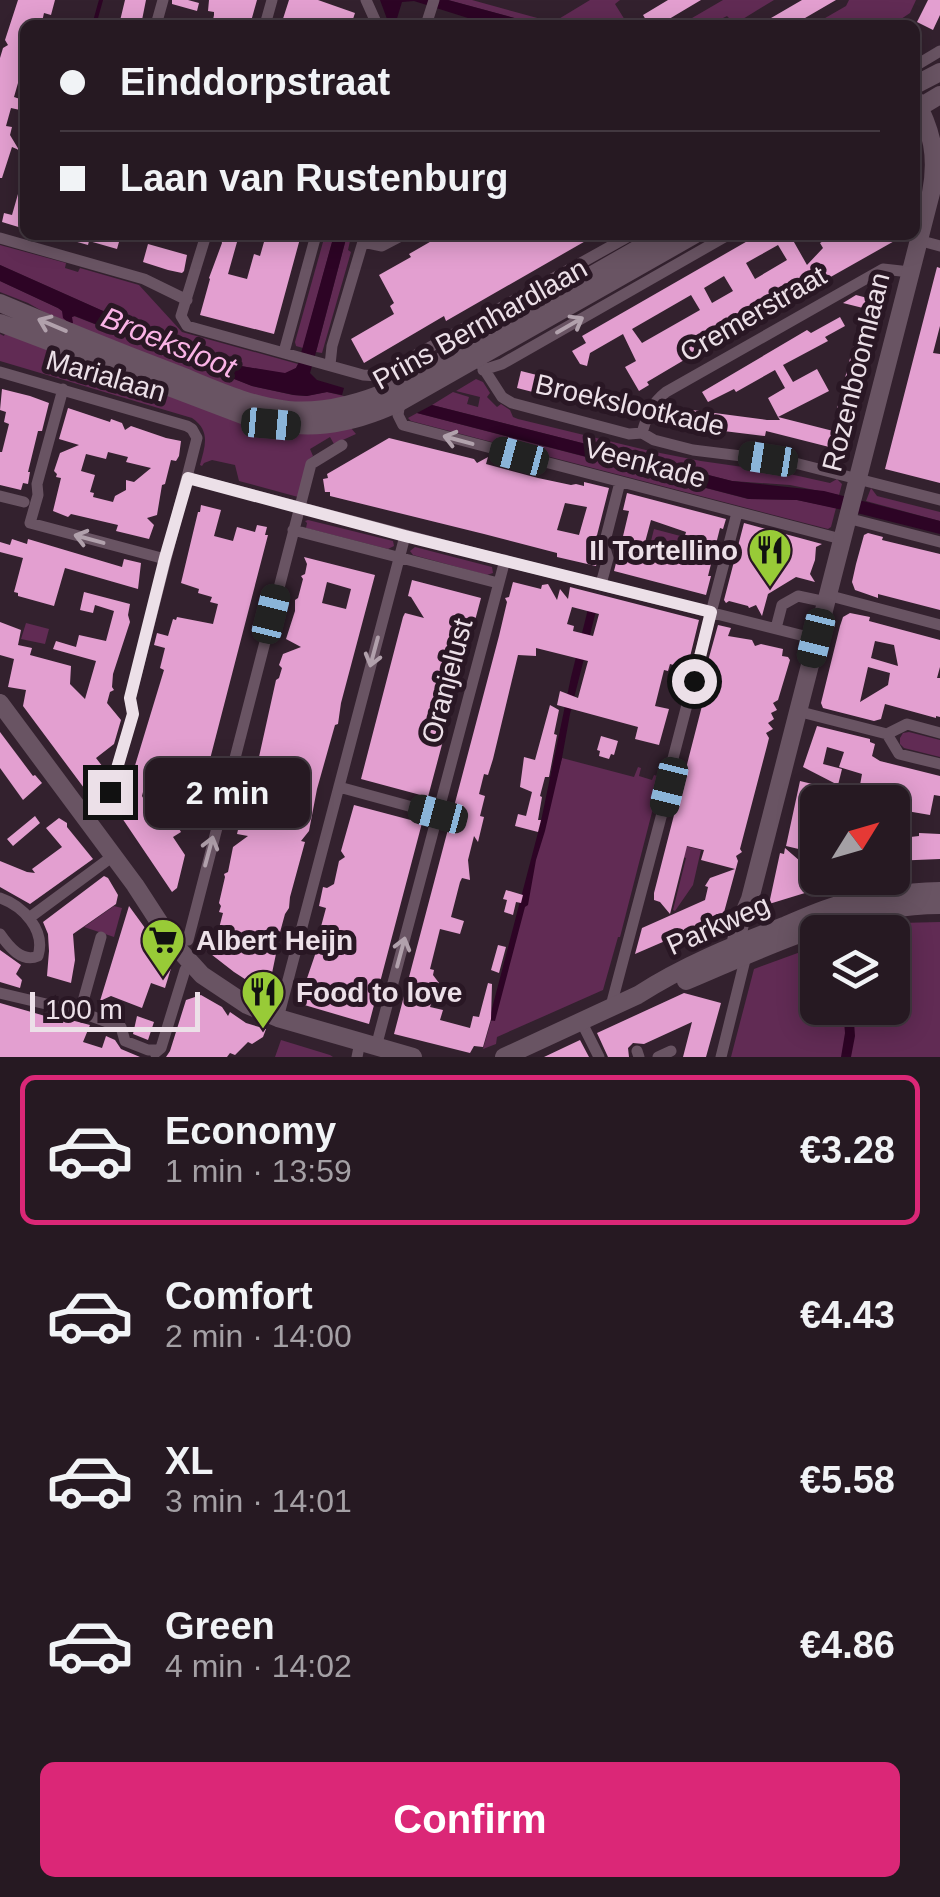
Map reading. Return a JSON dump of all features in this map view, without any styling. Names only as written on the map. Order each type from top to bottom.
[{"type":"street","points":[[428,20],[434,0]]},
{"type":"street","name":"Rozenboomlaan","points":[[920,111],[933,138],[935,172],[920,232]]},
{"type":"street","points":[[0,238],[144,280],[186,300]]},
{"type":"street","points":[[204,240],[181,316],[188,326],[325,364],[364,240]]},
{"type":"street","points":[[288,354],[315,240]]},
{"type":"street","points":[[367,240],[382,246],[393,240]]},
{"type":"street","name":"Prins Bernhardlaan","points":[[0,323],[224,410],[271,424],[308,427],[342,423],[366,418],[400,402],[624,240]]},
{"type":"street","name":"Prins Bernhardlaan","points":[[325,364],[364,376],[378,376],[472,352],[654,240]]},
{"type":"street","name":"Prins Bernhardlaan","points":[[0,303],[248,402],[311,410],[379,396],[472,352],[685,240]]},
{"type":"street","name":"Prins Bernhardlaan","points":[[472,352],[502,364],[719,240]]},
{"type":"street","points":[[918,240],[940,246]]},
{"type":"street","name":"Rozenboomlaan","points":[[721,1057],[744,946],[754,922],[750,900],[918,240]]},
{"type":"street","name":"Cremerstraat","points":[[642,433],[647,414],[666,392],[883,268],[910,272]]},
{"type":"street","name":"Broekslootkade","points":[[472,352],[502,397],[512,404],[629,434],[642,433],[693,450],[791,462],[856,484],[940,500]]},
{"type":"street","name":"Marialaan","points":[[0,372],[187,426],[195,433],[196,444],[188,478]]},
{"type":"street","name":"Prins Bernhardlaan","points":[[378,376],[379,396]]},
{"type":"street","points":[[63,389],[29,503],[30,522],[165,558]]},
{"type":"street","name":"Veenkade","points":[[400,402],[398,415],[403,426],[841,539]]},
{"type":"street","points":[[177,942],[188,940],[311,464],[342,445]]},
{"type":"street","points":[[82,813],[110,792],[133,714],[130,698],[188,478],[816,638]]},
{"type":"street","points":[[602,584],[608,558],[604,545],[620,482]]},
{"type":"street","points":[[0,496],[29,503]]},
{"type":"street","points":[[614,1006],[736,512]]},
{"type":"street","points":[[848,516],[940,542]]},
{"type":"street","points":[[293,530],[498,584]]},
{"type":"street","points":[[278,1018],[405,536]]},
{"type":"street","name":"Oranjelust","points":[[364,1049],[438,814],[505,560]]},
{"type":"street","points":[[776,628],[782,605],[798,596],[940,624]]},
{"type":"street","points":[[0,703],[177,942],[218,985],[247,1005],[278,1018],[364,1049],[413,1057]]},
{"type":"street","points":[[797,711],[887,734],[907,724],[940,733]]},
{"type":"street","points":[[887,734],[898,754],[940,764]]},
{"type":"street","points":[[340,787],[438,814]]},
{"type":"street","points":[[29,918],[113,856]]},
{"type":"street","name":"Parkweg","points":[[504,1057],[658,982],[847,902],[940,891]]},
{"type":"street","points":[[0,898],[13,903],[29,918],[38,936],[38,956],[24,958],[0,934]]},
{"type":"street","name":"Parkweg","points":[[744,946],[849,917],[940,905]]},
{"type":"street","points":[[80,1012],[101,937]]},
{"type":"street","points":[[0,992],[80,1012],[121,1028],[125,1041],[155,1054],[161,1048],[186,970],[196,964]]},
{"type":"street","points":[[582,1021],[598,1057]]},
{"type":"shaded area","points":[[448,0],[472,0],[545,20],[522,20]]},
{"type":"shaded area","points":[[590,0],[620,0],[615,4],[625,20],[557,20]]},
{"type":"shaded area","points":[[723,0],[774,0],[741,20],[727,16],[722,20],[689,20]]},
{"type":"shaded area","points":[[849,0],[916,0],[910,13],[900,20],[822,20],[846,6]]},
{"type":"shaded area","points":[[324,240],[333,240],[303,348],[295,342]]},
{"type":"shaded area","points":[[346,240],[354,240],[350,241],[351,252],[322,353],[316,352]]},
{"type":"shaded area","points":[[0,245],[66,263],[65,268],[78,272],[80,268],[139,285],[182,332],[298,364],[285,374],[241,366],[168,340],[0,265]]},
{"type":"shaded area","points":[[0,281],[72,317],[252,386],[293,395],[327,392],[345,399],[308,404],[254,397],[65,324],[0,292]]},
{"type":"shaded area","points":[[6,331],[351,428],[356,434],[334,444],[330,437],[310,449],[313,456],[298,497],[239,481],[235,465],[212,460],[200,465],[204,434],[192,418],[0,361],[0,334],[4,336]]},
{"type":"shaded area","points":[[476,379],[483,382],[490,393],[487,397],[497,407],[501,404],[518,419],[701,461],[830,483],[837,479],[842,484],[839,495],[790,485],[732,481],[432,405],[453,392],[469,397],[467,404],[478,407],[480,397],[456,391]]},
{"type":"shaded area","points":[[417,413],[748,499],[797,500],[836,508],[828,529],[408,418]]},
{"type":"shaded area","points":[[871,488],[877,496],[940,512],[940,521],[866,501]]},
{"type":"shaded area","points":[[308,520],[393,541],[394,546],[388,549],[306,528]]},
{"type":"shaded area","points":[[654,529],[688,538],[683,557],[649,549]]},
{"type":"shaded area","points":[[415,547],[492,567],[493,573],[487,575],[413,555],[410,551]]},
{"type":"shaded area","points":[[26,623],[49,629],[45,644],[21,639]]},
{"type":"shaded area","points":[[909,732],[940,740],[940,757],[904,748],[900,738]]},
{"type":"shaded area","points":[[562,758],[634,777],[638,767],[639,776],[652,780],[654,775],[661,777],[620,937],[603,990],[497,1037],[496,1044],[483,1049],[493,1020]]},
{"type":"shaded area","points":[[668,842],[701,850],[693,885],[675,911],[686,858],[665,852]]},
{"type":"shaded area","points":[[114,906],[122,908],[114,937],[84,927]]},
{"type":"shaded area","points":[[940,922],[940,1057],[731,1057],[754,969],[800,952],[800,1025],[910,1025],[910,923]]},
{"type":"shaded area","points":[[281,1040],[330,1055],[333,1057],[275,1057]]},
{"type":"water","points":[[380,0],[448,0],[522,20],[474,20],[414,1],[402,2],[397,20],[387,19]]},
{"type":"water","name":"Broeksloot","points":[[333,240],[346,240],[310,373],[317,380],[344,388],[342,395],[294,395],[252,386],[75,316],[70,324],[58,308],[0,281],[0,265],[168,340],[241,366],[285,373],[298,364]]},
{"type":"water","points":[[432,405],[732,481],[824,491],[940,521],[940,534],[797,500],[749,499],[417,413]]},
{"type":"water","points":[[590,601],[598,603],[528,905],[495,1021],[489,1020],[541,821]]},
{"type":"water","points":[[844,1025],[854,1025],[851,1057],[841,1057]]},
{"type":"building","points":[[18,0],[55,0],[51,15],[44,13],[42,20],[20,20],[20,76],[14,97],[20,99],[20,110],[11,108],[6,126],[12,127],[10,135],[19,150],[12,147],[0,178],[0,58],[8,45],[5,40]]},
{"type":"building","points":[[125,0],[146,0],[142,20],[120,20]]},
{"type":"building","points":[[172,0],[199,3],[197,11],[172,4]]},
{"type":"building","points":[[209,0],[257,0],[251,20],[213,20],[214,12],[208,11]]},
{"type":"building","points":[[289,0],[318,0],[355,13],[353,20],[283,20]]},
{"type":"building","points":[[668,0],[701,0],[667,20],[646,20],[643,15]]},
{"type":"building","points":[[802,0],[836,0],[802,20],[768,20]]},
{"type":"building","points":[[928,0],[940,0],[940,15],[933,30],[918,20]]},
{"type":"building","points":[[20,187],[20,227],[2,222],[4,213],[12,215]]},
{"type":"building","points":[[70,240],[120,240],[117,249],[89,241],[88,245]]},
{"type":"building","points":[[221,240],[238,240],[228,274],[247,279],[254,254],[260,256],[265,240],[300,240],[274,334],[200,315]]},
{"type":"building","points":[[433,240],[587,240],[364,363],[351,339],[394,314],[390,306],[394,303],[379,275],[411,257],[409,254]]},
{"type":"building","points":[[749,240],[793,240],[807,265],[823,248],[820,243],[825,240],[896,240],[696,353],[647,382],[649,385],[639,391],[625,367],[636,361],[623,334],[590,353],[587,366],[580,364],[572,351],[586,343],[582,336]],"holes":[[[778,245],[787,260],[755,279],[746,263]],[[724,276],[733,291],[712,303],[704,288]],[[691,295],[700,310],[642,343],[632,329]]]},
{"type":"building","points":[[148,244],[187,255],[184,271],[143,262]]},
{"type":"building","points":[[937,267],[940,326],[933,353],[940,354],[940,483],[885,469]]},
{"type":"building","points":[[856,295],[883,302],[854,413],[837,409],[863,308],[843,303]]},
{"type":"building","points":[[840,317],[845,326],[825,337],[828,341],[783,365],[793,382],[817,369],[829,391],[778,417],[768,398],[785,388],[775,370],[736,392],[734,389],[708,402],[702,392],[807,330],[811,333]]},
{"type":"building","points":[[521,371],[632,399],[627,416],[517,388]]},
{"type":"building","points":[[2,389],[49,403],[42,431],[38,431],[28,484],[23,483],[21,490],[0,485],[0,452],[9,424],[4,422],[6,412],[0,410]]},
{"type":"building","points":[[669,407],[767,420],[780,420],[778,417],[849,435],[845,451],[766,431],[765,436],[667,424]]},
{"type":"building","points":[[68,408],[122,423],[125,430],[131,426],[181,441],[179,456],[176,461],[171,460],[162,485],[157,515],[147,518],[154,525],[149,539],[116,531],[118,525],[53,511],[61,478],[54,471],[60,453],[79,445],[59,439]],"holes":[[[108,452],[128,457],[126,462],[151,468],[134,482],[126,480],[126,490],[115,496],[113,502],[93,497],[90,492],[95,475],[81,471],[86,454],[106,459]]]},
{"type":"building","points":[[389,438],[474,459],[477,463],[488,457],[486,464],[538,478],[609,488],[595,543],[596,566],[330,496],[330,492],[325,492],[323,479],[328,478],[327,474]],"holes":[[[565,503],[587,507],[579,535],[557,530]]]},
{"type":"building","points":[[627,493],[726,519],[723,529],[720,528],[706,595],[614,571],[629,511],[623,510]],"holes":[[[651,520],[686,532],[683,543],[694,546],[690,565],[646,555],[648,547],[644,546]]]},
{"type":"building","points":[[201,505],[221,510],[214,536],[233,541],[237,527],[255,532],[257,525],[267,527],[268,535],[194,821],[174,819],[182,788],[177,787],[179,780],[162,776],[146,780],[142,796],[149,808],[161,800],[181,832],[173,837],[185,855],[177,888],[172,892],[122,818],[117,799],[124,781],[130,782],[164,670],[160,668],[165,648],[154,645],[157,633],[168,636],[177,617],[213,624],[218,604],[210,602],[212,597],[198,593],[199,589],[181,583]]},
{"type":"building","points":[[744,523],[822,544],[816,547],[810,574],[815,582],[796,577],[768,594],[762,616],[756,605],[749,608],[724,600]]},
{"type":"building","points":[[864,535],[940,554],[940,610],[855,590],[852,582],[856,564]]},
{"type":"building","points":[[12,539],[27,544],[28,539],[122,567],[124,559],[141,563],[138,589],[65,568],[54,606],[18,596],[14,592],[23,558],[0,552],[0,542],[10,545]]},
{"type":"building","points":[[304,557],[375,575],[309,831],[301,841],[305,842],[281,939],[272,945],[277,949],[271,978],[262,990],[207,951],[206,946],[211,933],[218,932],[223,913],[219,912],[219,903],[224,874],[228,872],[233,847],[248,836],[237,834],[282,668],[279,665],[283,654],[301,647],[286,639],[307,564]],"holes":[[[327,582],[351,589],[346,609],[322,603]]]},
{"type":"building","points":[[412,580],[481,598],[428,797],[361,779],[403,617],[405,613],[424,618],[408,596]]},
{"type":"building","points":[[513,582],[541,589],[548,584],[557,600],[560,589],[568,599],[570,587],[699,620],[687,669],[670,664],[668,671],[664,670],[655,706],[669,709],[659,745],[635,739],[638,727],[557,705],[560,691],[578,698],[588,661],[536,648],[536,656],[518,655],[493,759],[479,794],[485,796],[480,816],[484,817],[478,842],[474,836],[468,860],[470,880],[462,878],[451,917],[464,921],[460,934],[440,929],[430,969],[445,991],[436,989],[430,1007],[443,1010],[440,1020],[470,1028],[473,1016],[479,1017],[488,983],[492,984],[491,1019],[483,1047],[474,1046],[470,1053],[394,1034],[499,636],[505,598],[509,597]],"holes":[[[572,607],[599,614],[593,636],[573,631],[574,626],[567,624]]]},
{"type":"building","points":[[84,592],[130,604],[130,622],[113,674],[114,690],[107,703],[121,720],[114,744],[96,758],[106,771],[103,784],[90,793],[23,706],[26,690],[8,687],[14,659],[0,655],[0,622],[21,630],[18,645],[32,648],[30,655],[71,666],[70,684],[85,699],[96,661],[53,649],[56,641],[76,647],[79,635],[106,641],[114,611],[95,605],[93,613],[80,610]]},
{"type":"building","points":[[850,613],[870,617],[869,621],[940,640],[940,717],[885,704],[881,719],[874,721],[823,708],[821,703],[843,617]],"holes":[[[875,641],[894,645],[898,666],[871,658]],[[868,667],[890,673],[888,685],[860,702]]]},
{"type":"building","points":[[718,625],[731,628],[728,636],[752,640],[755,646],[783,649],[782,656],[790,660],[778,700],[773,703],[777,710],[771,713],[774,719],[768,723],[773,729],[766,733],[769,738],[742,852],[736,856],[738,861],[723,916],[635,954],[642,928],[705,900],[705,886],[710,878],[735,869],[701,860],[704,850],[687,846],[670,914],[654,900],[713,663],[708,661]]},
{"type":"building","points":[[550,705],[559,710],[554,734],[557,735],[549,777],[545,777],[540,796],[538,832],[515,826],[518,814],[526,816],[532,792],[520,787],[524,757],[535,760]]},
{"type":"building","points":[[817,726],[870,739],[875,744],[872,756],[880,761],[940,776],[940,796],[934,795],[930,815],[910,812],[910,785],[860,785],[862,774],[839,767],[844,752],[827,747],[823,764],[842,769],[838,785],[803,767]]},
{"type":"building","points":[[0,732],[42,783],[23,800],[0,768]]},
{"type":"building","points":[[601,736],[618,741],[609,759],[599,756]]},
{"type":"building","points":[[800,781],[816,785],[800,785],[800,849],[786,846]]},
{"type":"building","points":[[354,805],[422,823],[369,1024],[301,1004],[326,908],[319,906],[323,887],[334,884],[339,861],[345,857],[341,851]]},
{"type":"building","points":[[35,816],[40,823],[13,846],[7,839]]},
{"type":"building","points":[[59,818],[93,859],[30,904],[0,887],[0,861],[35,873],[32,869],[62,847],[46,828]]},
{"type":"building","points":[[919,833],[940,834],[940,859],[910,860],[910,837]]},
{"type":"building","points":[[785,848],[800,861],[800,895],[769,904],[780,853],[784,854]]},
{"type":"building","points":[[104,876],[118,895],[116,904],[73,934],[75,960],[71,983],[47,976],[48,934],[43,922]]},
{"type":"building","points":[[506,890],[523,895],[521,903],[516,902],[513,915],[504,912]]},
{"type":"building","points":[[129,906],[172,965],[165,988],[151,983],[142,1008],[111,996],[100,1001]]},
{"type":"building","points":[[498,945],[506,947],[499,973],[491,970]]},
{"type":"building","points":[[0,950],[21,965],[16,974],[22,980],[20,988],[0,982]]},
{"type":"building","points":[[684,993],[721,1003],[706,1057],[683,1057],[692,1022],[644,1044],[633,1043],[628,1048],[629,1057],[608,1057],[597,1033]]},
{"type":"building","points":[[201,995],[222,1007],[228,1016],[230,1012],[246,1023],[266,1029],[263,1037],[227,1057],[166,1057],[186,1000]]},
{"type":"building","points":[[0,1003],[90,1025],[83,1042],[102,1048],[106,1036],[121,1049],[140,1057],[0,1057]]},
{"type":"building","points":[[137,1016],[154,1022],[148,1040],[133,1034]]},
{"type":"building","points":[[580,1040],[589,1057],[544,1057],[563,1048]]},
{"type":"waterway","points":[[95,20],[101,0]]},
{"type":"place","name":"Il Tortellino","points":[[770,588]]},
{"type":"place","name":"Albert Heijn","points":[[163,978]]},
{"type":"place","name":"Food to love","points":[[263,1030]]},
{"type":"route","points":[[110,792],[133,714],[130,698],[188,478],[711,612],[694,681]]}]
